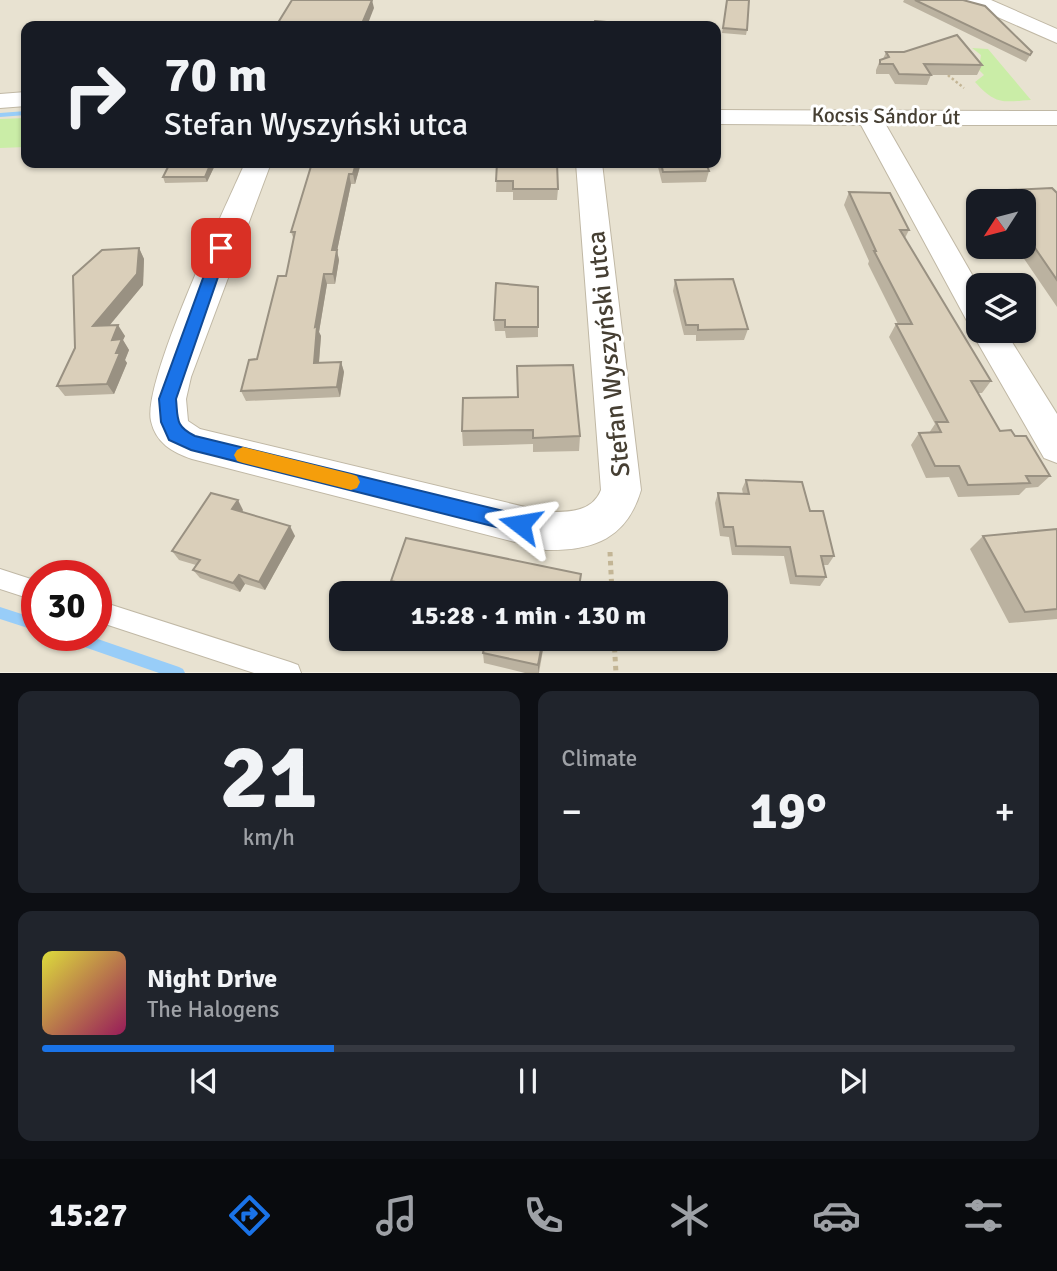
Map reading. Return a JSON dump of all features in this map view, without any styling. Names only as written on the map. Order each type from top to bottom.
[{"type":"street","points":[[975,0],[1057,37]]},
{"type":"street","points":[[0,100],[21,99]]},
{"type":"street","name":"Kocsis Sándor út","points":[[721,117],[1057,118]]},
{"type":"street","points":[[869,117],[966,291]]},
{"type":"street","name":"Stefan Wyszyński utca","points":[[256,168],[215,264],[168,399],[169,422],[176,435],[191,443],[546,531],[570,533],[592,527],[608,517],[618,505],[621,490],[589,168]]},
{"type":"street","points":[[995,343],[1057,447]]},
{"type":"lane","points":[[0,579],[21,586]]},
{"type":"lane","points":[[112,615],[290,673]]},
{"type":"path","points":[[944,65],[943,71],[964,88]]},
{"type":"path","points":[[614,651],[615,673]]},
{"type":"shaded area","points":[[0,0],[1057,0],[1057,672],[0,672]]},
{"type":"green space","points":[[972,48],[988,49],[1031,100],[1000,100],[982,89],[975,82],[984,75],[972,63],[980,62],[981,55]]},
{"type":"green space","points":[[21,118],[21,147],[0,148],[0,119]]},
{"type":"building","points":[[292,0],[372,0],[363,21],[279,21]]},
{"type":"building","points":[[727,0],[749,0],[747,30],[723,28]]},
{"type":"building","points":[[915,0],[963,0],[985,6],[1032,52],[1030,55]]},
{"type":"building","points":[[957,35],[982,65],[924,64],[931,75],[899,74],[893,64],[880,64],[880,60],[889,57],[886,52],[904,52]]},
{"type":"building","points":[[168,168],[209,168],[205,177],[163,177]]},
{"type":"building","points":[[310,168],[355,168],[353,174],[349,174],[332,250],[337,250],[333,274],[324,274],[315,327],[317,326],[314,363],[341,362],[337,387],[241,391],[249,360],[257,359],[278,276],[286,276],[295,232],[291,232]]},
{"type":"building","points":[[497,168],[557,168],[558,189],[513,189],[513,181],[496,181]]},
{"type":"building","points":[[662,168],[708,168],[709,171],[663,172]]},
{"type":"building","points":[[1052,188],[1057,193],[1057,280],[1036,249],[1036,189],[1030,189]]},
{"type":"building","points":[[849,192],[890,193],[909,230],[900,230],[991,381],[971,381],[1000,431],[1011,430],[1015,436],[1026,436],[1050,476],[1026,476],[1030,483],[968,485],[959,466],[935,466],[919,433],[941,432],[936,422],[948,422],[896,324],[912,324]]},
{"type":"building","points":[[139,248],[137,274],[93,326],[118,325],[112,340],[122,339],[116,353],[120,353],[107,384],[57,386],[75,348],[73,276],[102,250]]},
{"type":"building","points":[[733,279],[748,329],[698,330],[698,325],[686,325],[675,280]]},
{"type":"building","points":[[496,283],[538,287],[538,327],[505,327],[505,320],[494,320]]},
{"type":"building","points":[[573,365],[580,436],[533,438],[533,430],[462,431],[463,398],[518,397],[517,366]]},
{"type":"building","points":[[746,480],[802,482],[810,511],[823,511],[834,556],[821,556],[826,577],[796,576],[790,547],[736,546],[733,527],[724,527],[718,493],[749,494]]},
{"type":"building","points":[[211,493],[238,500],[232,509],[290,526],[259,582],[239,575],[233,583],[193,570],[200,560],[172,551]]},
{"type":"building","points":[[1057,529],[1057,609],[1025,612],[983,536]]},
{"type":"building","points":[[406,538],[581,574],[580,581],[391,581]]},
{"type":"building","points":[[483,651],[541,651],[538,665]]},
{"type":"waterway","points":[[0,115],[21,113]]},
{"type":"waterway","points":[[0,613],[21,620]]},
{"type":"waterway","points":[[112,650],[179,673]]},
{"type":"slow traffic","points":[[243,455],[351,482]]},
{"type":"route","points":[[221,248],[168,399],[169,422],[176,435],[191,443],[520,524]]}]
